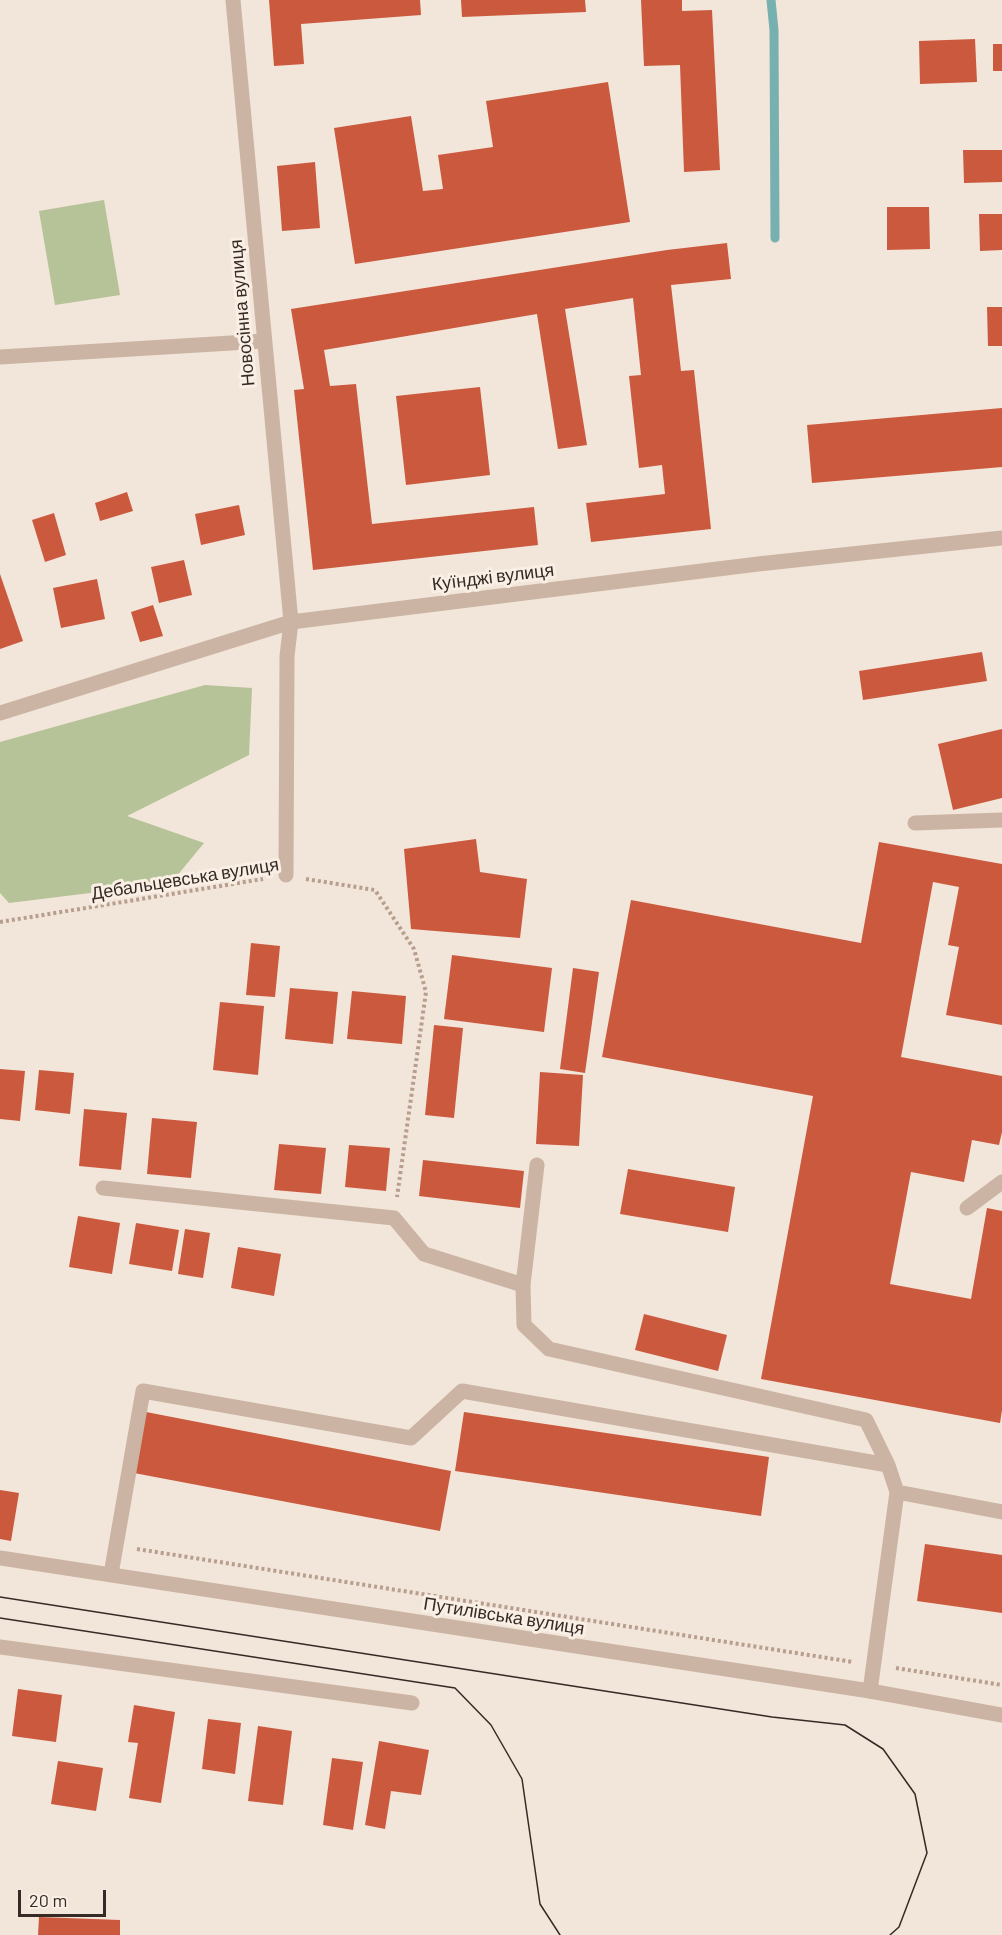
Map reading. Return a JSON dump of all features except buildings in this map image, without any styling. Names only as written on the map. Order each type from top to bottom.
[{"type":"street","name":"Новосінна вулиця","points":[[233,0],[291,622],[287,656],[286,875]]},
{"type":"street","points":[[0,357],[264,341]]},
{"type":"street","name":"Куїнджі вулиця","points":[[0,713],[291,622],[758,564],[1002,538]]},
{"type":"street","points":[[915,823],[1002,820]]},
{"type":"street","points":[[537,1165],[523,1285],[524,1325],[549,1349],[866,1420],[888,1465],[897,1492],[870,1691]]},
{"type":"street","points":[[967,1208],[1002,1182]]},
{"type":"street","points":[[103,1188],[394,1218],[424,1254],[523,1285]]},
{"type":"street","points":[[111,1574],[143,1391],[411,1438],[462,1391],[888,1465]]},
{"type":"street","points":[[897,1492],[1002,1512]]},
{"type":"street","name":"Путилівська вулиця","points":[[0,1558],[870,1691],[1002,1715]]},
{"type":"street","points":[[0,1647],[412,1703]]},
{"type":"path","name":"Дебальцевська вулиця","points":[[0,922],[286,875],[375,890],[414,949],[426,992],[394,1218]]},
{"type":"path","points":[[116,1546],[1002,1685]]},
{"type":"green space","points":[[104,200],[120,295],[55,305],[39,211]]},
{"type":"green space","points":[[205,685],[252,688],[249,755],[127,816],[204,843],[171,883],[9,903],[0,893],[0,742]]},
{"type":"waterway","points":[[771,0],[774,30],[775,238]]},
{"type":"tram line","points":[[0,1597],[772,1717],[845,1725],[883,1749],[915,1794],[927,1853],[899,1927],[890,1935]]},
{"type":"tram line","points":[[0,1618],[455,1688],[491,1725],[522,1779],[540,1904],[560,1935]]}]
